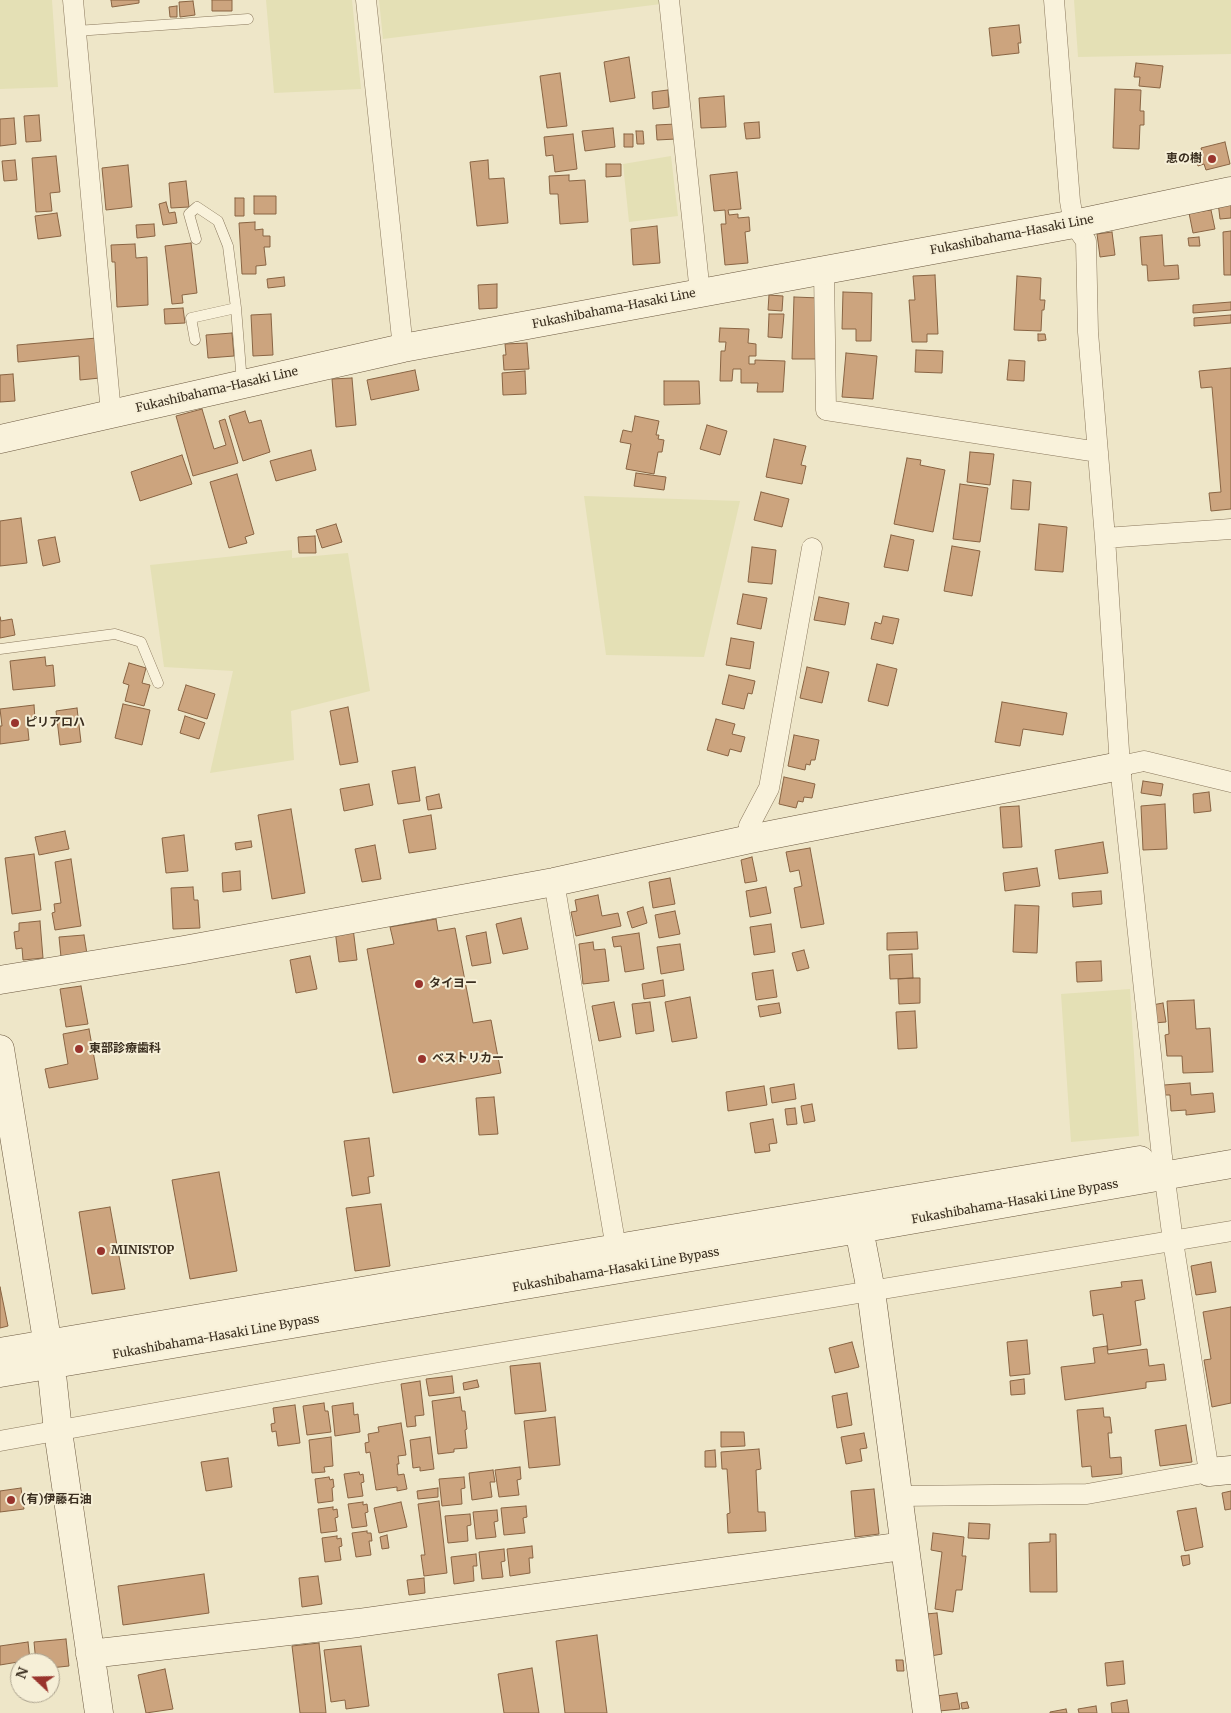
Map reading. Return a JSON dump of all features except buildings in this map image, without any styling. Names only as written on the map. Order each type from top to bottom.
[{"type":"main road","name":"Fukashibahama-Hasaki Line","points":[[0,439],[403,348],[1074,224],[1231,191]]},
{"type":"main road","points":[[0,980],[184,950],[554,882],[750,839],[1120,766]]},
{"type":"main road","points":[[0,1050],[48,1354],[99,1713]]},
{"type":"main road","name":"Fukashibahama-Hasaki Line Bypass","points":[[618,1259],[860,1229],[1163,1166],[1231,1145]]},
{"type":"main road","name":"Fukashibahama-Hasaki Line Bypass","points":[[0,1352],[48,1354],[1163,1166],[1231,1164]]},
{"type":"main road","points":[[860,1229],[871,1291],[927,1713]]},
{"type":"main road","name":"Fukashibahama-Hasaki Line Bypass","points":[[0,1373],[48,1354]]},
{"type":"main road","points":[[90,1654],[358,1624],[904,1546]]},
{"type":"street","points":[[73,0],[111,413]]},
{"type":"street","points":[[366,0],[403,348]]},
{"type":"street","points":[[669,0],[700,293]]},
{"type":"street","points":[[898,1496],[1087,1494],[1220,1471],[1172,1242],[1163,1166],[1120,766],[1105,538],[1088,332],[1086,241],[1074,224],[1070,201],[1054,0]]},
{"type":"street","points":[[824,270],[826,410],[1098,452]]},
{"type":"street","points":[[1105,538],[1231,529]]},
{"type":"street","points":[[750,839],[749,826],[769,788],[812,548]]},
{"type":"street","points":[[1120,766],[1144,762],[1231,782]]},
{"type":"street","points":[[554,882],[618,1259]]},
{"type":"street","points":[[0,1441],[383,1372],[1231,1231]]},
{"type":"lane","points":[[76,31],[248,19]]},
{"type":"lane","points":[[196,239],[189,214],[197,208],[218,221],[228,246],[236,308],[242,384]]},
{"type":"lane","points":[[195,340],[191,318],[236,308]]},
{"type":"lane","points":[[0,649],[115,634],[141,642],[158,683]]},
{"type":"shaded area","points":[[0,0],[52,0],[58,87],[0,89]]},
{"type":"shaded area","points":[[266,0],[352,0],[361,89],[274,93]]},
{"type":"shaded area","points":[[379,0],[660,0],[661,4],[383,39]]},
{"type":"shaded area","points":[[1074,0],[1231,0],[1231,54],[1078,57]]},
{"type":"shaded area","points":[[671,156],[678,216],[629,222],[623,164]]},
{"type":"shaded area","points":[[584,496],[740,501],[704,657],[606,655]]},
{"type":"shaded area","points":[[292,550],[292,558],[348,553],[370,691],[291,711],[294,760],[210,773],[233,671],[164,667],[150,565]]},
{"type":"shaded area","points":[[1130,989],[1139,1136],[1071,1142],[1061,994]]},
{"type":"place","name":"恵の樹","points":[[1212,159]]},
{"type":"place","name":"ピリアロハ","points":[[15,723]]},
{"type":"place","name":"タイヨー","points":[[419,984]]},
{"type":"place","name":"東部診療歯科","points":[[79,1049]]},
{"type":"place","name":"ベストリカー","points":[[422,1059]]},
{"type":"place","name":"MINISTOP","points":[[101,1251]]},
{"type":"place","name":"(有)伊藤石油","points":[[11,1500]]}]
